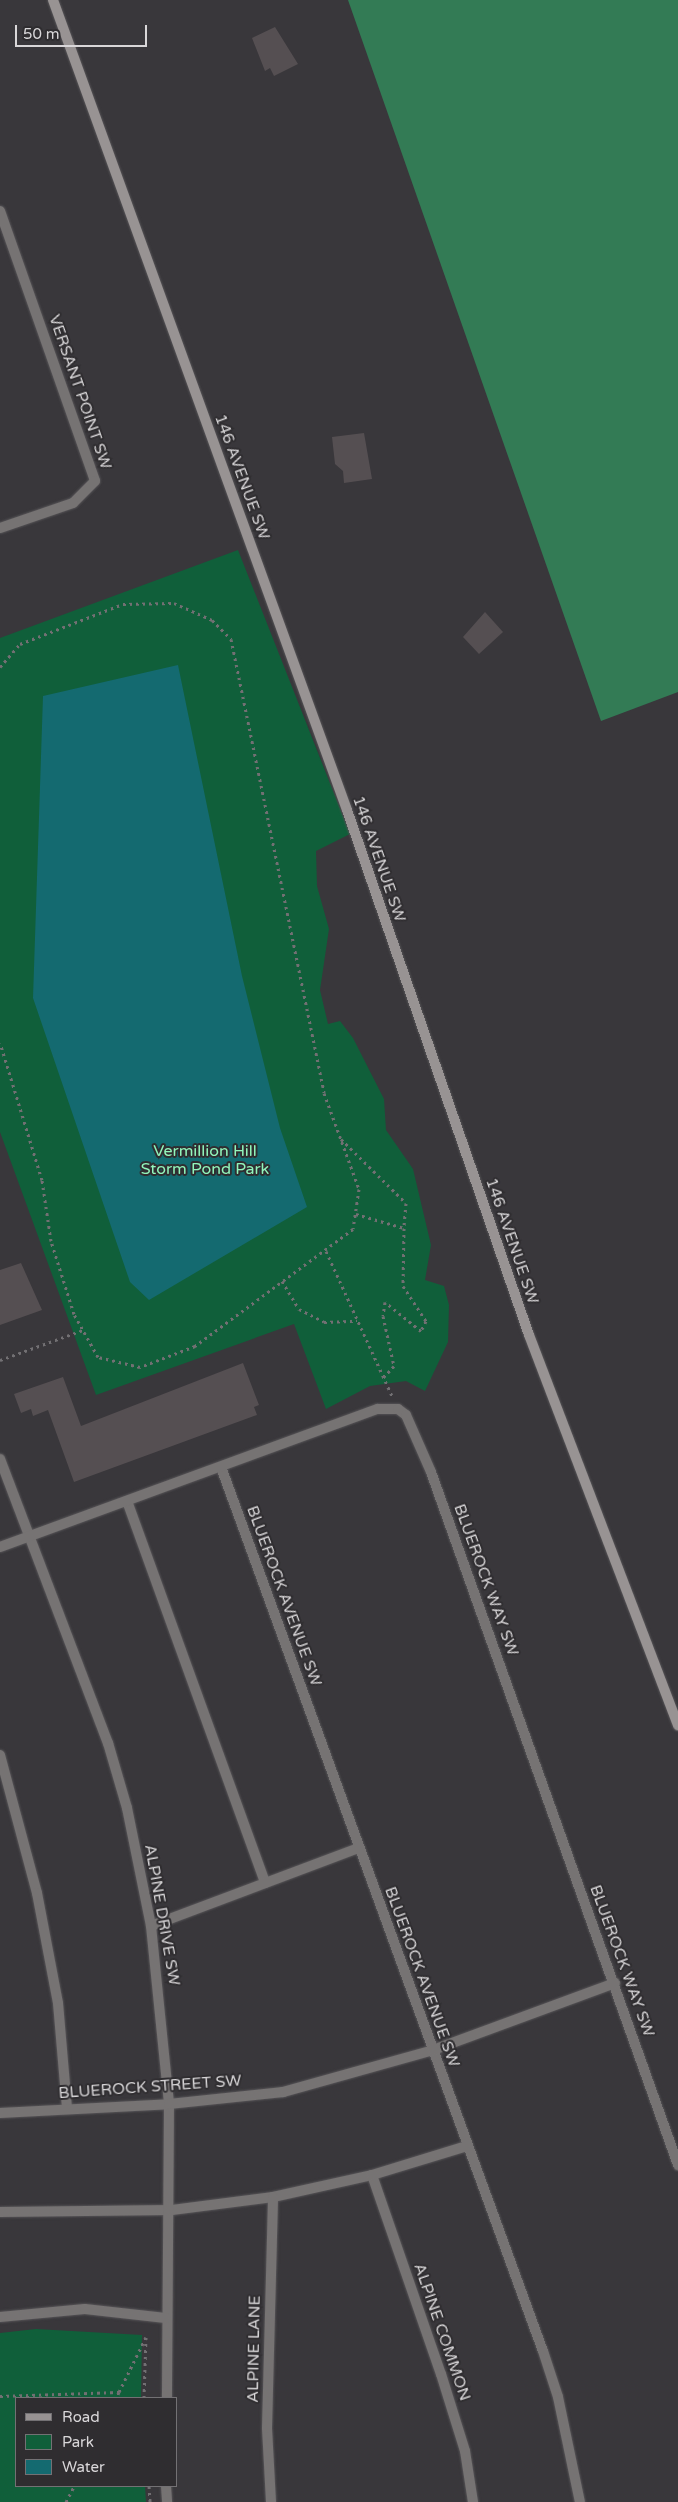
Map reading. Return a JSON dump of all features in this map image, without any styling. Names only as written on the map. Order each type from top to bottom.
[{"type":"street","name":"146 AVENUE SW","points":[[53,0],[347,810],[529,1335],[678,1726]]},
{"type":"street","name":"VERSANT POINT SW","points":[[0,211],[96,481],[73,503],[0,528]]},
{"type":"street","points":[[0,1547],[378,1409],[398,1408]]},
{"type":"street","name":"BLUEROCK WAY SW","points":[[398,1408],[416,1433],[615,1983],[678,2165]]},
{"type":"street","name":"ALPINE DRIVE SW","points":[[0,1459],[28,1537],[108,1743],[127,1808],[151,1926],[170,2104],[172,2210],[165,2318],[167,2397]]},
{"type":"street","name":"BLUEROCK AVENUE SW","points":[[221,1467],[558,2397],[580,2502]]},
{"type":"street","points":[[127,1501],[265,1883]]},
{"type":"street","points":[[0,1755],[37,1893],[58,2003],[67,2108]]},
{"type":"street","points":[[151,1926],[359,1848]]},
{"type":"street","name":"BLUEROCK STREET SW","points":[[0,2113],[170,2104],[283,2092],[432,2050],[615,1983]]},
{"type":"street","points":[[0,2212],[172,2210],[273,2197],[372,2175],[467,2146]]},
{"type":"street","name":"ALPINE COMMON","points":[[372,2175],[441,2374],[465,2451],[473,2502]]},
{"type":"street","name":"ALPINE LANE","points":[[271,2502],[267,2428],[273,2197]]},
{"type":"street","points":[[0,2317],[85,2309],[165,2318]]},
{"type":"street","points":[[166,2487],[167,2502]]},
{"type":"path","points":[[0,667],[20,644],[123,604],[174,603],[212,620],[230,639],[324,1093],[359,1189],[353,1229],[326,1251],[282,1281],[195,1346],[140,1367],[98,1357],[83,1330],[50,1241],[42,1180],[0,1043]]},
{"type":"path","points":[[340,1138],[406,1203],[403,1286],[426,1320],[421,1331],[385,1302],[383,1316],[394,1366],[383,1378]]},
{"type":"path","points":[[356,1214],[388,1221],[404,1228]]},
{"type":"path","points":[[326,1251],[398,1408]]},
{"type":"path","points":[[282,1281],[299,1309],[324,1322],[358,1321]]},
{"type":"path","points":[[0,1360],[83,1330]]},
{"type":"path","points":[[116,2397],[146,2337],[144,2397]]},
{"type":"path","points":[[0,2396],[119,2392]]},
{"type":"path","points":[[66,2502],[74,2487]]},
{"type":"path","points":[[149,2487],[150,2502]]},
{"type":"green space","points":[[348,0],[678,0],[678,692],[601,721]]},
{"type":"green space","name":"Vermillion Hill Storm Pond Park","points":[[238,550],[350,834],[316,851],[317,886],[329,929],[320,990],[328,1024],[340,1021],[353,1038],[384,1099],[386,1130],[413,1169],[431,1245],[425,1280],[444,1286],[449,1305],[448,1342],[425,1391],[406,1381],[370,1386],[326,1409],[294,1324],[96,1395],[0,1132],[0,638]]},
{"type":"green space","points":[[36,2329],[142,2335],[141,2397],[15,2397],[15,2487],[145,2487],[146,2502],[0,2502],[0,2333]]},
{"type":"water","points":[[178,665],[242,976],[280,1128],[307,1207],[149,1300],[130,1282],[33,998],[43,696]]},
{"type":"building","points":[[275,27],[298,64],[274,76],[270,68],[265,71],[252,38]]},
{"type":"building","points":[[364,433],[372,479],[344,483],[343,471],[335,464],[332,437]]},
{"type":"building","points":[[485,612],[503,632],[479,654],[463,637]]},
{"type":"building","points":[[21,1263],[42,1310],[0,1325],[0,1270]]},
{"type":"building","points":[[243,1363],[259,1405],[254,1407],[257,1415],[74,1482],[48,1410],[33,1416],[31,1409],[21,1413],[14,1394],[63,1377],[81,1426]]}]
